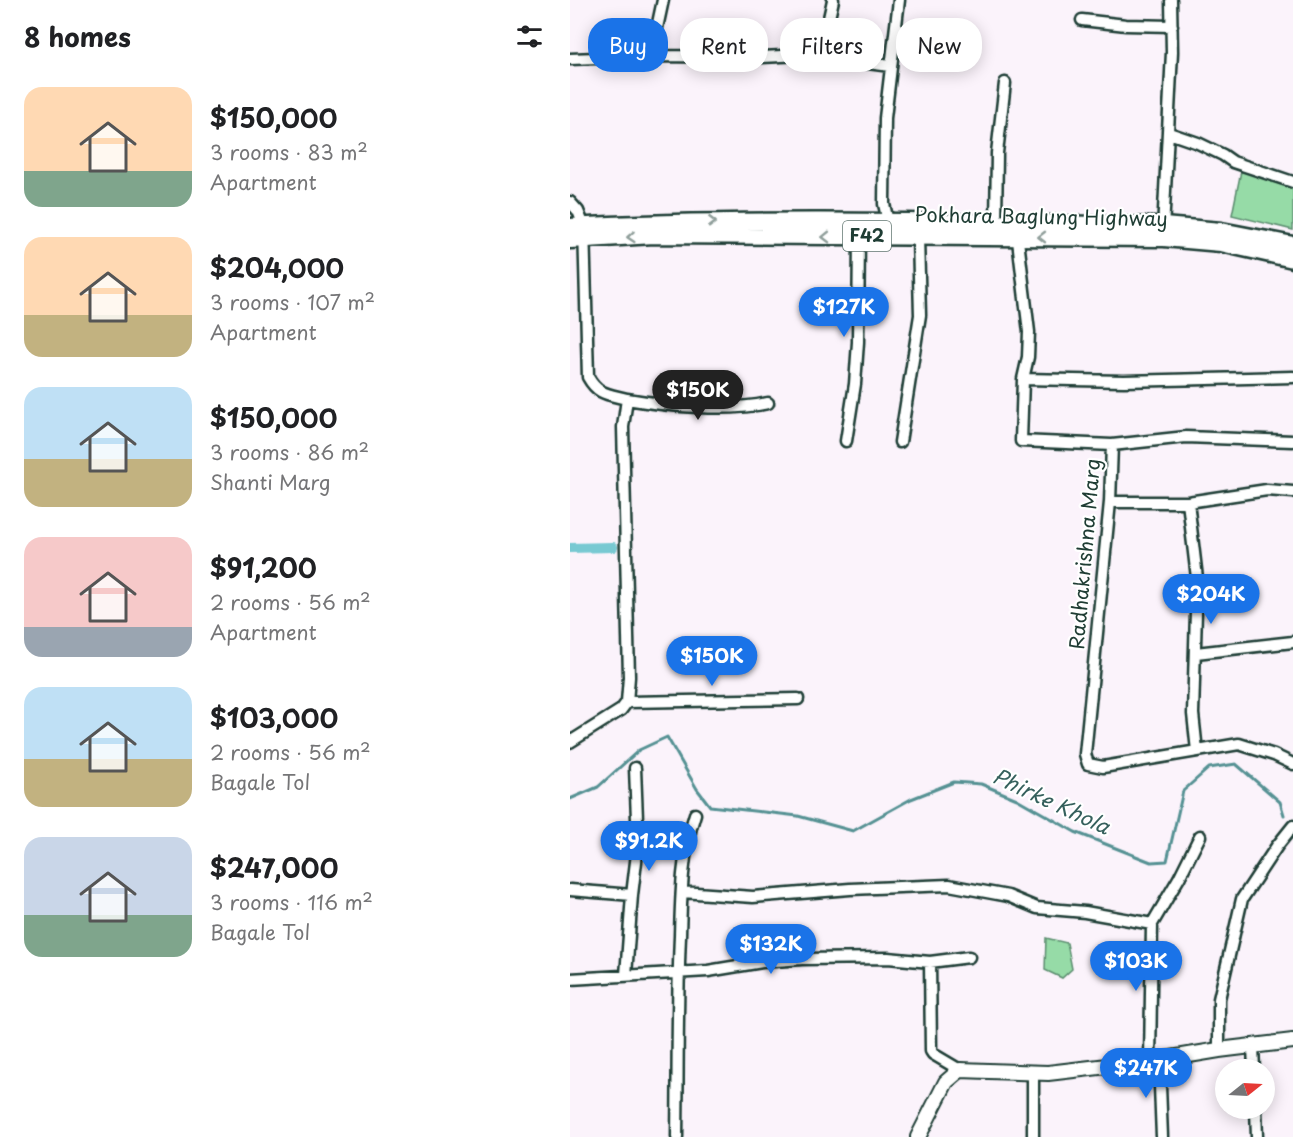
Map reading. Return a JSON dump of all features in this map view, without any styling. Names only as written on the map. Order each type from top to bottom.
[{"type":"highway","name":"Pokhara Baglung Highway","points":[[577,234],[656,222],[889,230],[996,224],[1017,231]]},
{"type":"highway","name":"Pokhara Baglung Highway","points":[[577,234],[859,236],[889,230],[918,237],[1017,231],[1221,231],[1293,245]]},
{"type":"highway","name":"Pokhara Baglung Highway","points":[[1163,232],[1293,259]]},
{"type":"main road","points":[[918,1137],[946,1082],[960,1070],[1033,1073],[1155,1060],[1293,1041]]},
{"type":"street","points":[[659,18],[663,0]]},
{"type":"street","points":[[829,18],[833,0]]},
{"type":"street","points":[[889,230],[884,204],[885,128],[899,0]]},
{"type":"street","points":[[1163,232],[1169,133],[1171,0]]},
{"type":"street","points":[[1082,20],[1126,25],[1172,26]]},
{"type":"street","points":[[668,56],[780,56]]},
{"type":"street","points":[[570,59],[588,58]]},
{"type":"street","points":[[884,65],[890,66]]},
{"type":"street","points":[[996,224],[997,153],[1005,83]]},
{"type":"street","points":[[1169,133],[1198,143],[1233,162],[1293,182]]},
{"type":"street","points":[[570,202],[578,211],[577,234],[588,377],[593,385],[601,392],[627,399],[699,407],[755,406],[768,403]]},
{"type":"street","name":"Radhakrishna Marg","points":[[1017,231],[1029,332],[1028,357],[1023,379],[1021,441],[1112,445],[1110,502],[1085,754],[1088,764],[1102,767],[1239,744],[1274,755],[1293,764]]},
{"type":"street","points":[[846,441],[855,384],[858,342],[859,236]]},
{"type":"street","points":[[900,442],[920,315],[918,237]]},
{"type":"street","points":[[1023,379],[1124,381],[1293,377]]},
{"type":"street","points":[[627,399],[623,427],[629,665],[627,702]]},
{"type":"street","points":[[1112,445],[1186,437],[1293,441]]},
{"type":"street","points":[[1110,502],[1188,502],[1267,490],[1293,492]]},
{"type":"street","points":[[1188,502],[1197,578],[1193,714],[1197,751]]},
{"type":"street","points":[[1196,653],[1293,642]]},
{"type":"street","points":[[570,742],[614,714],[627,702],[798,699]]},
{"type":"street","points":[[626,975],[638,845],[635,768]]},
{"type":"street","points":[[677,1137],[678,974],[682,892],[687,838],[695,814]]},
{"type":"street","points":[[1219,1050],[1220,999],[1242,899],[1271,854],[1293,826]]},
{"type":"street","points":[[1162,1137],[1155,1060],[1152,924],[1200,836]]},
{"type":"street","points":[[682,892],[753,897],[850,889],[949,885],[1008,896],[1037,908],[1084,912],[1152,924]]},
{"type":"street","points":[[570,890],[632,895]]},
{"type":"street","points":[[570,980],[626,975],[678,974],[762,962],[802,959],[888,958],[930,962],[969,957]]},
{"type":"street","points":[[930,962],[932,1051],[933,1054],[960,1070]]},
{"type":"street","points":[[1252,1046],[1253,1059]]},
{"type":"street","points":[[1033,1073],[1033,1137]]},
{"type":"street","points":[[1256,1119],[1257,1137]]},
{"type":"green space","points":[[1241,171],[1293,188],[1293,230],[1232,215]]},
{"type":"green space","points":[[1046,938],[1067,943],[1072,969],[1062,978],[1045,970]]},
{"type":"waterway","points":[[570,548],[613,547]]},
{"type":"waterway","name":"Phirke Khola","points":[[570,799],[598,787],[639,750],[667,737],[697,789],[710,806],[798,816],[853,831],[911,799],[954,782],[981,784],[1017,799],[1075,832],[1151,862],[1167,861],[1183,791],[1209,768],[1236,764],[1280,802],[1284,815]]}]
